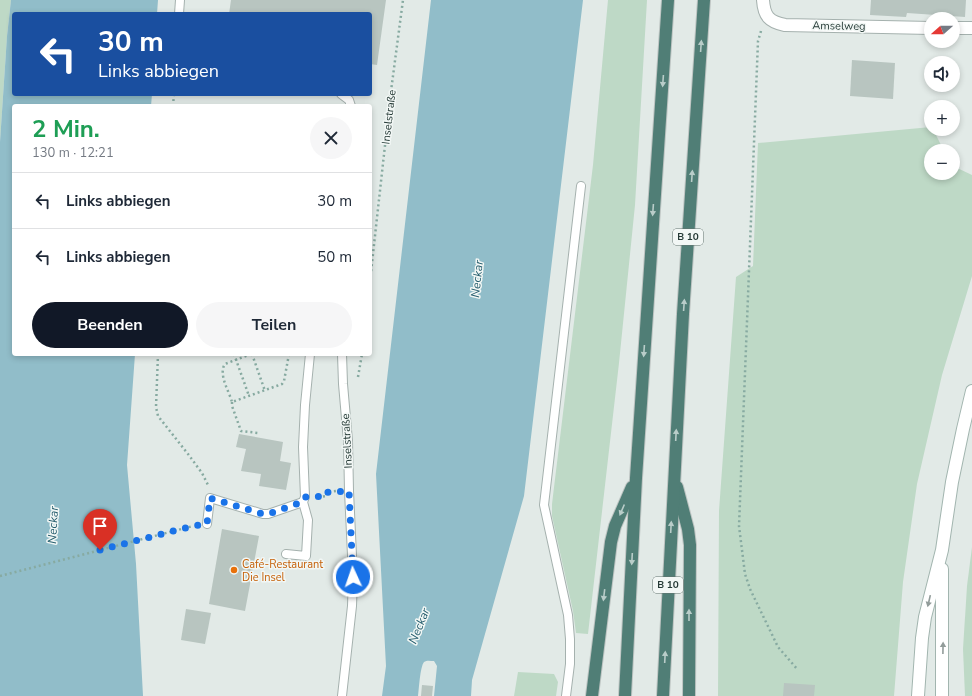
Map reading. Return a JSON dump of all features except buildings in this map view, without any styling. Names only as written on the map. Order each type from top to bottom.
[{"type":"highway","points":[[625,696],[636,478],[668,0]]},
{"type":"highway","name":"B 10","points":[[663,696],[674,474],[704,0]]},
{"type":"highway","points":[[674,474],[690,544],[690,696]]},
{"type":"highway","points":[[592,696],[611,542],[615,526],[636,478]]},
{"type":"main road","points":[[763,0],[765,13]]},
{"type":"main road","name":"Amselweg","points":[[765,13],[769,19],[776,23],[785,25],[924,28]]},
{"type":"main road","points":[[960,28],[972,28]]},
{"type":"main road","points":[[918,696],[925,617],[942,550],[957,459],[972,391]]},
{"type":"main road","points":[[942,550],[942,696]]},
{"type":"lane","points":[[179,12],[180,0]]},
{"type":"lane","points":[[344,96],[349,100],[350,104]]},
{"type":"lane","points":[[566,696],[570,657],[568,615],[544,505],[581,186]]},
{"type":"lane","points":[[286,554],[306,556],[308,520],[304,500],[303,448],[310,356]]},
{"type":"lane","name":"Inselstraße","points":[[342,356],[348,441],[353,577],[342,696]]},
{"type":"lane","points":[[207,524],[210,498],[263,514],[268,514],[304,500]]},
{"type":"path","name":"Inselstraße","points":[[372,264],[403,0]]},
{"type":"path","points":[[765,13],[758,41],[739,526],[745,574],[750,589],[778,647],[798,670]]},
{"type":"path","points":[[158,356],[156,407],[158,416],[202,473],[209,488],[210,498]]},
{"type":"path","points":[[235,356],[249,396]]},
{"type":"path","points":[[247,356],[225,364],[222,371],[241,431],[258,433]]},
{"type":"path","points":[[253,356],[264,391]]},
{"type":"path","points":[[232,402],[282,384],[284,381],[289,356]]},
{"type":"path","points":[[304,500],[327,496],[328,492],[349,491]]},
{"type":"path","points":[[0,576],[193,526],[207,524]]},
{"type":"green space","points":[[0,0],[11,0],[7,36],[0,142]]},
{"type":"green space","points":[[608,0],[647,0],[635,205],[619,363],[588,634],[576,633],[573,611],[552,516],[552,504],[593,165]]},
{"type":"green space","points":[[924,128],[924,136],[936,136],[940,144],[924,144],[924,180],[960,180],[960,169],[972,175],[972,276],[942,375],[917,484],[903,582],[894,696],[718,696],[719,511],[736,277],[753,266],[758,143]]},
{"type":"green space","points":[[972,547],[972,696],[965,696],[963,649],[967,586]]},
{"type":"green space","points":[[518,672],[554,674],[558,682],[556,696],[514,696]]},
{"type":"water","name":"Neckar","points":[[11,0],[158,0],[157,12],[12,12],[12,96],[152,96],[151,104],[12,104],[12,356],[135,356],[127,465],[136,564],[143,696],[0,696],[0,142],[7,36]]},
{"type":"water","name":"Neckar","points":[[431,0],[583,0],[524,496],[472,680],[471,696],[434,696],[437,666],[434,661],[426,661],[424,662],[421,673],[418,696],[382,696],[386,666],[376,474]]},
{"type":"place","name":"Café-Restaurant Die Insel","points":[[234,570]]},
{"type":"route","points":[[100,550],[193,526],[207,524],[210,498],[263,514],[268,514],[302,502],[305,497],[327,496],[328,492],[349,491],[353,577]]}]
